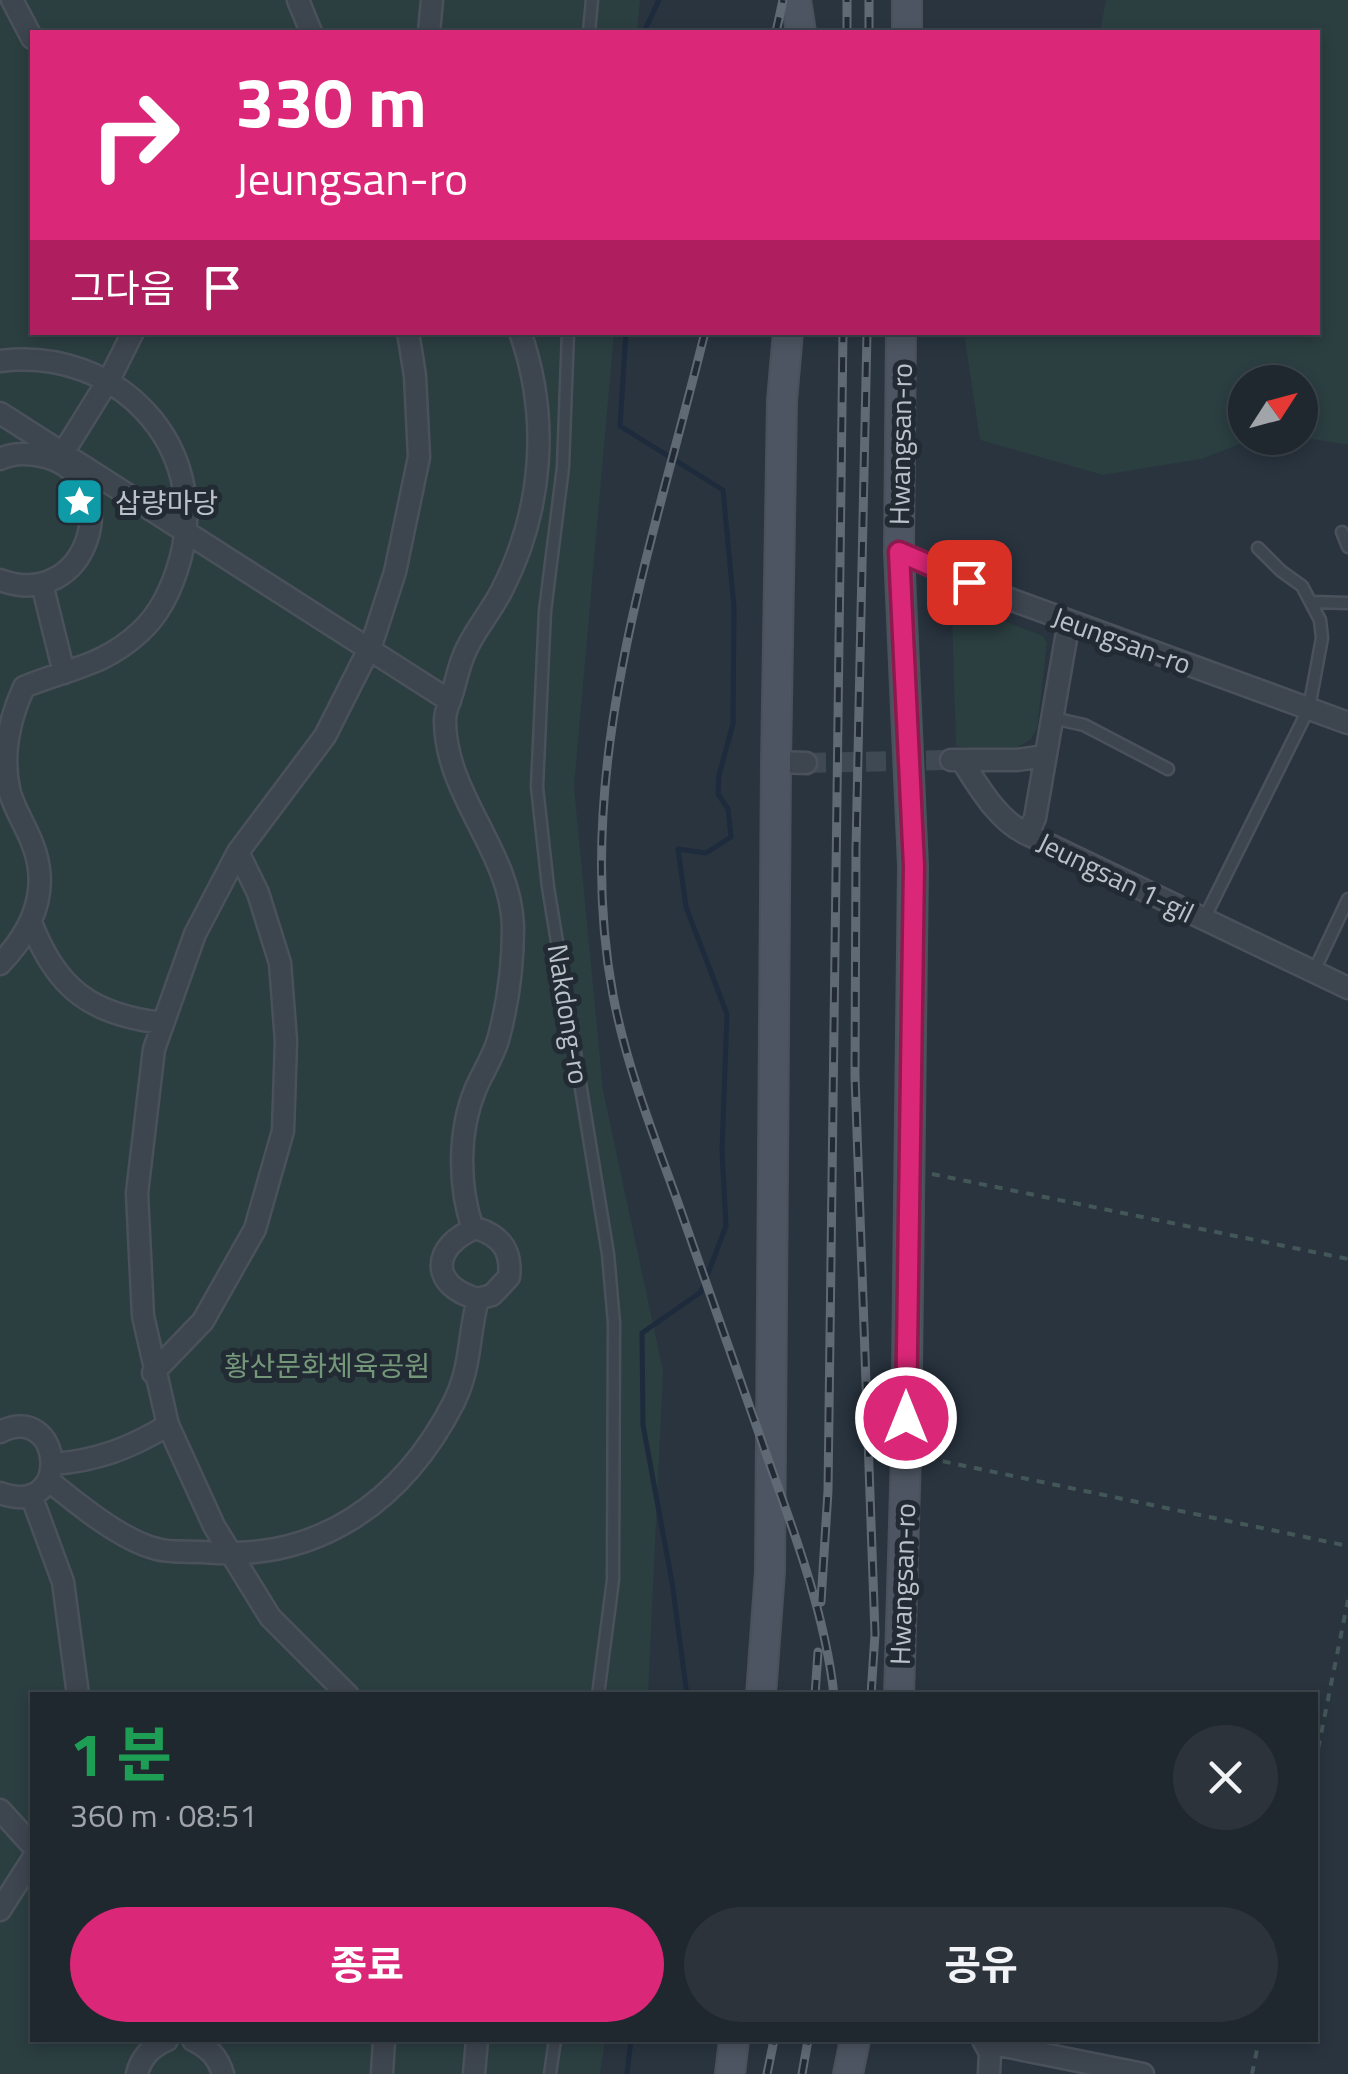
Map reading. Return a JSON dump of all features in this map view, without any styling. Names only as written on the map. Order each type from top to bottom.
[{"type":"main road","points":[[796,0],[800,30]]},
{"type":"main road","points":[[906,30],[907,0]]},
{"type":"main road","points":[[761,1692],[770,1571],[776,762],[782,402],[788,335]]},
{"type":"main road","name":"Hwangsan-ro","points":[[899,1692],[914,866],[899,552],[901,335]]},
{"type":"main road","points":[[730,2074],[734,2042]]},
{"type":"main road","points":[[848,2074],[855,2042]]},
{"type":"street","points":[[12,0],[30,34]]},
{"type":"street","points":[[298,0],[309,30]]},
{"type":"street","points":[[429,30],[432,0]]},
{"type":"street","points":[[63,453],[109,380],[132,335]]},
{"type":"street","points":[[345,1692],[270,1617],[232,1556],[189,1475],[168,1425],[143,1316],[136,1192],[154,1049],[195,934],[238,852],[325,736],[369,649],[395,572],[419,457],[408,335]]},
{"type":"street","points":[[473,1229],[466,1210],[463,1178],[465,1126],[474,1092],[497,1044],[506,1006],[513,924],[502,872],[461,792],[445,718],[464,652],[502,592],[523,540],[533,500],[541,444],[521,335]]},
{"type":"street","points":[[0,361],[28,357],[70,363],[109,380],[144,408],[170,446],[185,488],[187,534],[173,586],[142,631],[98,663],[24,686],[12,713],[4,782],[35,850],[40,876],[31,922],[15,949],[0,964]]},
{"type":"street","points":[[0,413],[450,701]]},
{"type":"street","points":[[0,459],[31,454],[52,459],[70,470],[83,487],[90,507],[91,528],[85,549],[72,566],[42,584],[14,585],[0,580]]},
{"type":"street","name":"Jeungsan-ro","points":[[899,552],[1069,621],[1348,722]]},
{"type":"street","points":[[42,584],[64,673]]},
{"type":"street","name":"Jeungsan 1-gil","points":[[1069,621],[1028,834],[1348,988]]},
{"type":"street","points":[[1028,834],[1012,828],[955,760],[1045,756]]},
{"type":"street","points":[[776,762],[806,764]]},
{"type":"street","points":[[154,1373],[203,1320],[255,1229],[283,1130],[286,1041],[280,963],[258,893],[238,852]]},
{"type":"street","points":[[31,922],[52,968],[65,985],[108,1012],[163,1024]]},
{"type":"street","points":[[473,1229],[498,1236],[510,1266],[509,1277],[500,1288],[478,1299],[450,1286],[441,1270],[442,1253],[473,1229]]},
{"type":"street","points":[[0,1432],[18,1426],[39,1434],[52,1453],[51,1472],[93,1517],[156,1550],[232,1556],[274,1550],[320,1536],[366,1511],[398,1484],[430,1447],[456,1398],[472,1353],[478,1299]]},
{"type":"street","points":[[0,1494],[13,1498],[31,1495],[51,1472],[110,1455],[168,1425]]},
{"type":"street","points":[[31,1495],[63,1582],[78,1692]]},
{"type":"street","points":[[0,1810],[30,1842]]},
{"type":"street","points":[[0,1910],[30,1863]]},
{"type":"street","points":[[137,2074],[143,2058],[163,2042]]},
{"type":"street","points":[[382,2074],[384,2042]]},
{"type":"street","points":[[474,2074],[477,2042]]},
{"type":"street","points":[[984,2042],[990,2052],[989,2074]]},
{"type":"street","points":[[989,2042],[1144,2074]]},
{"type":"street","points":[[206,2043],[223,2074]]},
{"type":"lane","points":[[589,30],[592,0]]},
{"type":"lane","name":"Nakdong-ro","points":[[568,335],[563,467],[545,611],[537,787],[548,887],[608,1254],[614,1323],[612,1580],[598,1692]]},
{"type":"lane","points":[[1342,532],[1348,547]]},
{"type":"lane","points":[[1204,920],[1309,708],[1322,638],[1313,602],[1302,586],[1280,571],[1258,548]]},
{"type":"lane","points":[[1313,602],[1348,603]]},
{"type":"lane","points":[[1052,718],[1084,725],[1168,769]]},
{"type":"lane","points":[[1314,973],[1348,900]]},
{"type":"lane","points":[[550,2074],[555,2042]]},
{"type":"path","points":[[908,1170],[1348,1258]]},
{"type":"path","points":[[906,1454],[1348,1546]]},
{"type":"path","points":[[1318,1749],[1348,1600]]},
{"type":"path","points":[[1252,2074],[1259,2042]]},
{"type":"green space","name":"황산문화체육공원","points":[[0,0],[640,0],[637,30],[30,30],[30,335],[614,335],[574,787],[603,1090],[663,1371],[648,1692],[30,1692],[30,2042],[605,2042],[600,2074],[0,2074]]},
{"type":"green space","points":[[1106,0],[1348,0],[1348,445],[1318,440],[1318,365],[1228,365],[1228,449],[1201,459],[1103,475],[980,440],[964,335],[1320,335],[1320,30],[1100,30]]},
{"type":"green space","points":[[961,605],[1043,636],[1047,643],[1037,729],[1031,739],[1009,753],[956,746],[952,615]]},
{"type":"waterway","points":[[645,30],[659,0]]},
{"type":"waterway","points":[[626,335],[620,426],[723,490],[734,607],[733,724],[719,775],[718,794],[728,809],[731,837],[706,853],[678,849],[686,907],[727,1014],[722,1150],[726,1226],[701,1292],[642,1333],[643,1425],[672,1582],[687,1692]]},
{"type":"waterway","points":[[627,2074],[631,2042]]},
{"type":"tunnel","points":[[806,763],[949,760]]},
{"type":"railway","points":[[776,30],[783,0]]},
{"type":"railway","points":[[847,0],[847,30]]},
{"type":"railway","points":[[869,0],[869,30]]},
{"type":"railway","points":[[704,335],[623,660],[602,827],[603,911],[613,995],[632,1072],[799,1548],[824,1635],[834,1692]]},
{"type":"railway","points":[[821,1602],[828,1491],[843,335]]},
{"type":"railway","points":[[867,335],[855,1076],[875,1634],[871,1692]]},
{"type":"railway","points":[[815,1692],[818,1652]]},
{"type":"railway","points":[[767,2074],[774,2042]]},
{"type":"railway","points":[[802,2074],[808,2042]]},
{"type":"place","name":"삽량마당","points":[[80,502]]},
{"type":"route","points":[[906,1418],[914,866],[899,552],[969,582]]}]
